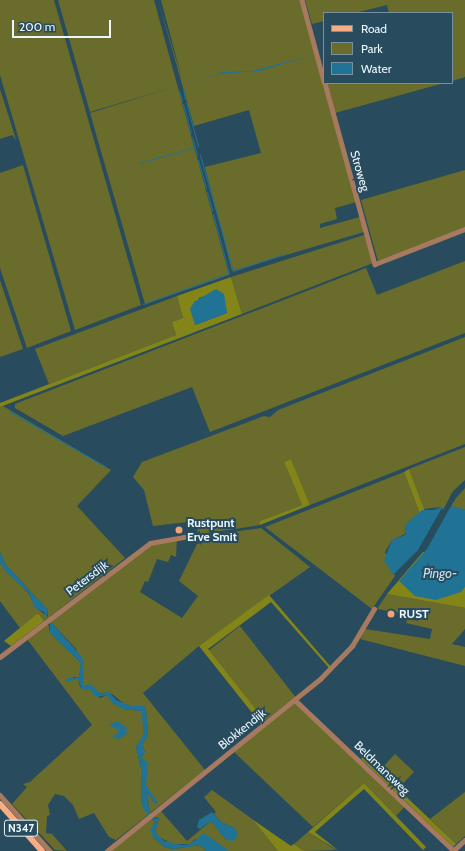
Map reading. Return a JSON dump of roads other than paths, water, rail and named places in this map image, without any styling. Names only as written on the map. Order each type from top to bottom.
[{"type":"main road","name":"N347","points":[[0,804],[42,851]]},
{"type":"street","name":"Stroweg","points":[[302,0],[323,78]]},
{"type":"street","name":"Stroweg","points":[[325,84],[375,264],[465,229]]},
{"type":"street","name":"Petersdijk","points":[[0,657],[147,544],[195,535]]},
{"type":"street","name":"Blokkendijk","points":[[107,851],[295,700],[350,648],[374,609]]},
{"type":"street","name":"Beldmansweg","points":[[295,700],[454,851]]},
{"type":"street","points":[[0,795],[50,851]]},
{"type":"street","points":[[454,851],[465,840]]},
{"type":"water","points":[[314,55],[259,71],[218,74],[183,86],[222,72],[251,71]]},
{"type":"water","points":[[216,289],[224,294],[227,313],[195,325],[190,309],[194,302]]},
{"type":"water","points":[[443,506],[418,550],[393,575],[384,560],[392,540],[405,535],[406,524],[422,510],[434,510]]},
{"type":"water","name":"Pingo-","points":[[451,506],[465,510],[465,587],[461,592],[436,600],[415,596],[399,581],[427,549]]},
{"type":"water","points":[[0,552],[6,565],[48,610],[47,618],[44,612],[35,608],[29,593],[5,571],[0,563]]},
{"type":"water","points":[[50,621],[81,656],[84,662],[83,686],[90,684],[101,694],[108,691],[116,700],[131,706],[144,706],[146,710],[148,735],[142,745],[145,752],[141,757],[148,763],[146,785],[158,803],[155,804],[146,791],[150,813],[155,819],[159,817],[155,832],[164,841],[182,845],[190,844],[204,833],[229,851],[206,851],[200,845],[174,849],[164,847],[153,837],[150,830],[155,822],[143,809],[141,798],[142,772],[136,747],[144,733],[141,711],[123,709],[112,703],[107,695],[96,697],[90,690],[82,690],[78,679],[65,682],[68,678],[79,678],[81,663],[50,633]]},
{"type":"water","points":[[117,721],[128,729],[123,732],[127,732],[126,735],[118,739],[112,737],[120,731],[109,725]]},
{"type":"water","points":[[212,812],[221,822],[235,828],[238,834],[234,841],[226,840],[211,821],[200,829],[197,827],[199,820]]},
{"type":"waterway","points":[[183,88],[185,99]]},
{"type":"waterway","points":[[179,91],[182,101]]},
{"type":"waterway","points":[[186,102],[198,146]]},
{"type":"waterway","points":[[183,104],[191,133]]},
{"type":"waterway","points":[[139,163],[195,147],[192,137]]},
{"type":"waterway","points":[[195,148],[197,156]]},
{"type":"waterway","points":[[200,155],[233,271],[283,254]]},
{"type":"waterway","points":[[198,160],[206,188]]},
{"type":"waterway","points":[[207,192],[212,210]]},
{"type":"waterway","points":[[143,304],[229,273],[213,214]]},
{"type":"waterway","points":[[9,411],[106,467]]},
{"type":"place","name":"Rustpunt Erve Smit","points":[[179,530]]},
{"type":"place","name":"RUST","points":[[391,614]]}]
